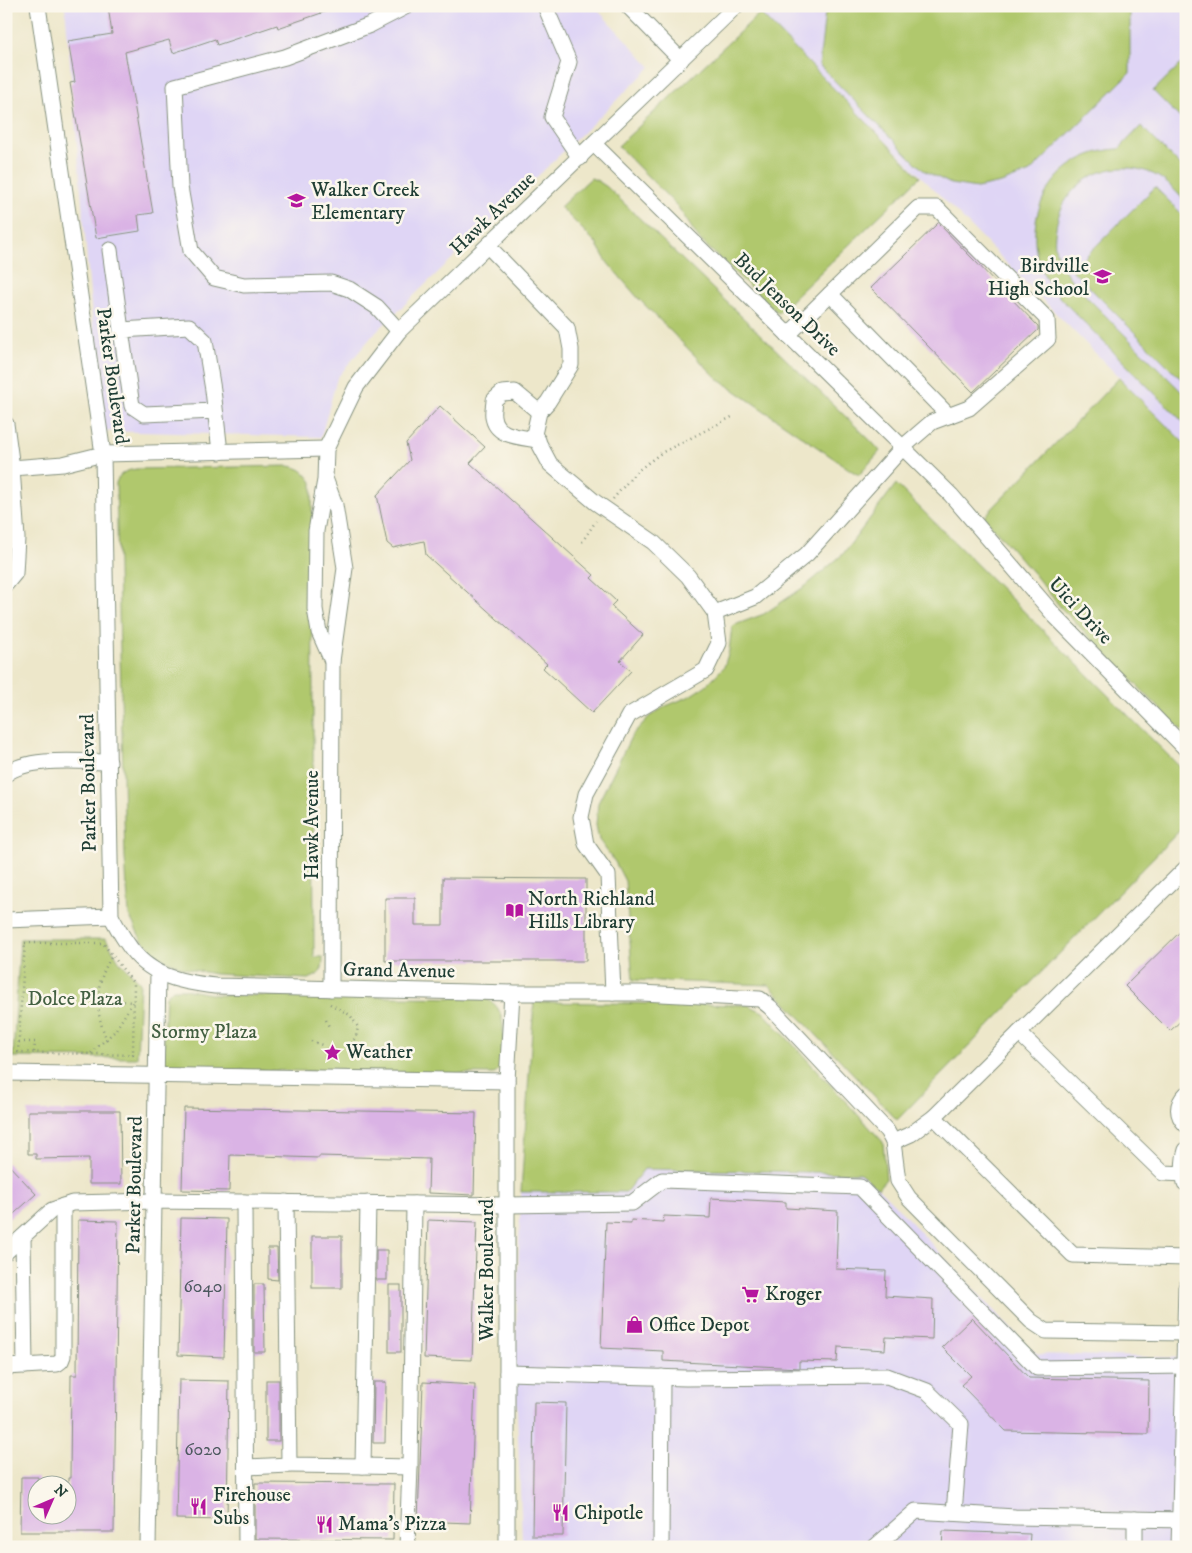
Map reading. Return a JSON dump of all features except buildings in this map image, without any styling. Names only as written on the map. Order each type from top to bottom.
[{"type":"street","name":"Parker Boulevard","points":[[38,6],[103,454],[112,916],[127,944],[142,962],[158,973],[148,1547]]},
{"type":"street","points":[[399,331],[377,307],[349,289],[331,282],[244,285],[214,278],[190,251],[180,187],[174,86],[285,57],[370,25],[407,6]]},
{"type":"street","points":[[545,6],[570,62],[552,117],[580,158]]},
{"type":"street","points":[[628,6],[681,60]]},
{"type":"street","name":"Hawk Avenue","points":[[332,661],[319,632],[315,609],[316,532],[325,480],[326,449],[356,387],[399,331],[736,6]]},
{"type":"street","name":"Bud Jenson Drive","points":[[594,144],[951,495]]},
{"type":"street","points":[[715,613],[755,597],[807,554],[903,447],[932,422],[969,408],[1048,339],[1047,319],[938,208],[918,208],[788,335]]},
{"type":"street","points":[[488,246],[566,328],[571,349],[572,365],[548,402],[539,412],[534,434],[550,464],[605,509],[653,542],[688,576],[715,613],[719,643],[706,670],[629,716],[586,794],[581,817],[586,844],[608,875],[613,993]]},
{"type":"street","points":[[110,250],[132,406],[144,414],[215,411]]},
{"type":"street","points":[[830,294],[948,416]]},
{"type":"street","points":[[121,330],[189,326],[205,341],[220,452]]},
{"type":"street","points":[[538,440],[511,436],[497,428],[493,416],[494,400],[502,393],[516,392],[539,412]]},
{"type":"street","points":[[6,424],[17,538],[15,573],[6,584]]},
{"type":"street","points":[[9,468],[63,464],[103,454],[326,449]]},
{"type":"street","name":"Hawk Avenue","points":[[325,480],[335,505],[345,568],[332,661],[331,990]]},
{"type":"street","name":"Uici Drive","points":[[951,495],[1056,616],[1186,749]]},
{"type":"street","points":[[6,774],[26,765],[53,762],[109,762]]},
{"type":"street","points":[[1185,1333],[1046,1330],[1031,1321],[909,1198],[898,1181],[893,1142],[911,1134],[934,1117],[1186,868]]},
{"type":"street","points":[[6,920],[112,916]]},
{"type":"street","name":"Grand Avenue","points":[[158,973],[184,982],[216,986],[512,993],[641,993],[760,999],[770,1007],[887,1130],[893,1142]]},
{"type":"street","name":"Walker Boulevard","points":[[507,1547],[507,1082],[512,993]]},
{"type":"street","points":[[1019,1033],[1163,1173],[1185,1178],[1184,1158],[1186,1150]]},
{"type":"street","points":[[6,1073],[157,1074],[507,1082]]},
{"type":"street","points":[[1186,1094],[1179,1104],[1178,1111],[1180,1118],[1186,1125]]},
{"type":"street","points":[[934,1117],[1073,1256],[1186,1258]]},
{"type":"street","points":[[6,1252],[52,1210],[72,1203],[154,1201],[414,1204],[632,1203],[662,1180],[860,1187],[1037,1368],[1185,1366]]},
{"type":"street","points":[[244,1202],[246,1547]]},
{"type":"street","points":[[286,1202],[289,1465]]},
{"type":"street","points":[[363,1466],[368,1203]]},
{"type":"street","points":[[408,1547],[414,1204]]},
{"type":"street","points":[[6,1367],[57,1364],[63,1356],[64,1206]]},
{"type":"street","points":[[23,1237],[25,1366]]},
{"type":"street","points":[[1179,1547],[1183,1520],[1186,1287]]},
{"type":"street","points":[[507,1373],[662,1377],[887,1376],[927,1391],[961,1424],[954,1513]]},
{"type":"street","points":[[661,1547],[662,1377]]},
{"type":"street","points":[[246,1467],[289,1465],[410,1467]]},
{"type":"street","points":[[875,1547],[916,1511],[1015,1517],[1183,1520]]},
{"type":"street","points":[[1135,1518],[1135,1547]]},
{"type":"path","points":[[582,542],[605,509],[636,472],[661,453],[732,417]]},
{"type":"path","points":[[25,943],[103,943],[134,984],[133,1002],[133,1055],[18,1052],[25,943]]},
{"type":"path","points":[[107,1040],[100,1023],[98,999],[102,977],[112,956]]},
{"type":"path","points":[[98,999],[133,1002]]},
{"type":"path","points":[[89,1054],[107,1040],[122,1023],[133,1002]]},
{"type":"path","points":[[340,1003],[327,1003],[350,1015],[358,1027],[356,1037],[346,1049]]},
{"type":"path","points":[[326,1020],[330,1029]]},
{"type":"path","points":[[311,1041],[322,1045]]},
{"type":"path","points":[[19,1042],[35,1042],[34,1053]]},
{"type":"shaded area","name":"Walker Creek Elementary","points":[[65,6],[594,6],[651,67],[373,335],[337,378],[321,437],[102,431]]},
{"type":"shaded area","name":"Birdville High School","points":[[767,6],[1186,6],[1186,445],[760,13]]},
{"type":"shaded area","points":[[644,1169],[860,1173],[868,1178],[897,1207],[1029,1348],[1038,1354],[1186,1358],[1186,1547],[527,1547],[522,1538],[515,1359],[521,1192],[626,1192]]},
{"type":"green space","points":[[831,6],[1125,6],[1130,11],[1130,73],[1030,172],[1001,183],[977,188],[951,184],[923,170],[819,65],[825,13]]},
{"type":"green space","points":[[760,13],[920,177],[778,313],[699,239],[678,207],[618,146]]},
{"type":"green space","points":[[1186,59],[1186,124],[1153,91]]},
{"type":"green space","points":[[1141,126],[1186,171],[1186,202],[1169,184],[1157,176],[1141,170],[1124,168],[1108,170],[1093,176],[1079,185],[1068,197],[1060,211],[1056,228],[1055,249],[1065,271],[1075,285],[1186,396],[1186,425],[1061,299],[1046,279],[1037,256],[1035,236],[1037,216],[1043,199],[1053,183],[1066,169],[1081,159],[1099,152],[1119,149]]},
{"type":"green space","points":[[591,178],[607,187],[871,441],[880,451],[859,475],[718,379],[638,298],[607,262],[596,243],[560,207]]},
{"type":"green space","points":[[1155,187],[1186,218],[1186,384],[1072,270]]},
{"type":"green space","points":[[1119,378],[1186,445],[1186,735],[1061,608],[984,517]]},
{"type":"green space","points":[[289,466],[302,471],[312,482],[314,957],[323,957],[322,965],[316,976],[308,979],[215,974],[183,968],[159,957],[141,939],[129,915],[125,858],[116,483],[119,476],[129,470],[136,469]]},
{"type":"green space","points":[[896,484],[1186,773],[1186,824],[897,1120],[769,985],[633,980],[625,881],[615,862],[599,840],[596,825],[598,803],[632,735],[650,716],[666,706],[688,697],[705,686],[724,667],[729,651],[732,626],[764,614],[807,585],[843,554]]},
{"type":"green space","name":"Dolce Plaza","points":[[20,939],[106,939],[119,961],[140,982],[137,1058],[13,1057]]},
{"type":"green space","name":"Stormy Plaza","points":[[173,989],[216,995],[482,998],[491,1002],[501,1015],[503,1034],[501,1063],[499,1069],[494,1074],[170,1069],[163,1060],[166,996]]},
{"type":"green space","points":[[534,1002],[748,1005],[763,1012],[883,1142],[886,1179],[878,1188],[860,1173],[644,1169],[626,1192],[521,1192]]},
{"type":"place","name":"Walker Creek Elementary","points":[[297,201]]},
{"type":"place","name":"Birdville High School","points":[[1103,277]]},
{"type":"place","name":"North Richland Hills Library","points":[[514,911]]},
{"type":"place","name":"Weather","points":[[332,1052]]},
{"type":"place","name":"Kroger","points":[[751,1294]]},
{"type":"place","name":"Office Depot","points":[[635,1325]]},
{"type":"place","name":"Firehouse Subs","points":[[199,1507]]},
{"type":"place","name":"Chipotle","points":[[560,1513]]},
{"type":"place","name":"Mama’s Pizza","points":[[324,1524]]}]
